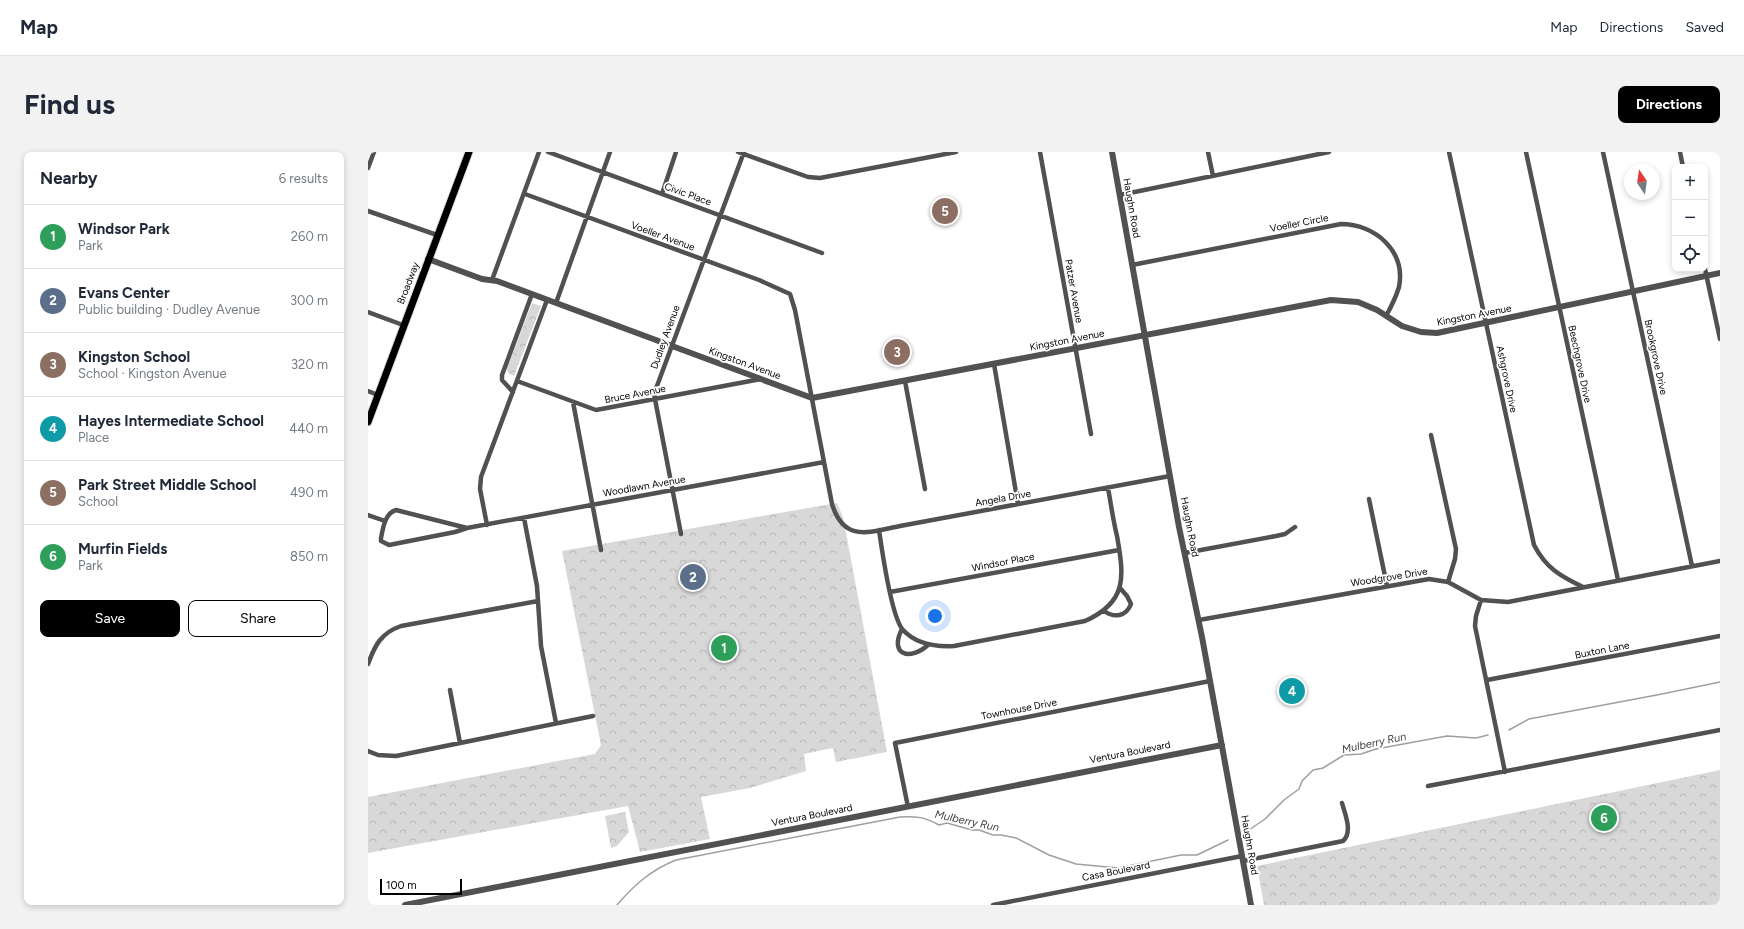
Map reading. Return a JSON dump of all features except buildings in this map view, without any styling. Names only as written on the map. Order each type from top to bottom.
[{"type":"main road","name":"Broadway","points":[[368,422],[403,325],[469,152]]},
{"type":"street","points":[[368,168],[374,152]]},
{"type":"street","points":[[492,280],[525,194],[539,152]]},
{"type":"street","name":"Civic Place","points":[[548,152],[822,253]]},
{"type":"street","points":[[556,303],[610,152]]},
{"type":"street","points":[[662,194],[676,152]]},
{"type":"street","points":[[742,153],[808,178],[820,178],[935,154],[956,152]]},
{"type":"street","name":"Patzer Avenue","points":[[1040,152],[1091,434]]},
{"type":"street","name":"Haughn Road","points":[[1112,152],[1170,476],[1199,620],[1251,905]]},
{"type":"street","points":[[1208,152],[1213,176]]},
{"type":"street","points":[[1120,195],[1328,152]]},
{"type":"street","name":"Ashgrove Drive","points":[[1449,152],[1534,545],[1541,558],[1551,569],[1564,578],[1583,587]]},
{"type":"street","name":"Beechgrove Drive","points":[[1526,152],[1618,580]]},
{"type":"street","name":"Brookgrove Drive","points":[[1602,152],[1692,566]]},
{"type":"street","points":[[1680,152],[1682,164]]},
{"type":"street","name":"Dudley Avenue","points":[[681,534],[654,394],[742,153]]},
{"type":"street","name":"Voeller Avenue","points":[[525,194],[786,291],[792,298],[812,398]]},
{"type":"street","points":[[368,211],[437,235]]},
{"type":"street","name":"Voeller Circle","points":[[1132,265],[1341,224],[1358,225],[1370,229],[1378,235],[1391,249],[1395,256],[1399,277],[1398,288],[1386,316]]},
{"type":"street","name":"Kingston Avenue","points":[[428,259],[482,279],[492,280],[532,294],[812,398],[1331,300],[1358,302],[1368,305],[1402,326],[1428,333],[1448,332],[1720,273]]},
{"type":"street","points":[[1705,272],[1720,339]]},
{"type":"street","points":[[512,392],[502,380],[502,375],[532,294]]},
{"type":"street","points":[[487,525],[479,483],[547,300]]},
{"type":"street","points":[[368,312],[403,325]]},
{"type":"street","points":[[994,364],[1018,504]]},
{"type":"street","name":"Bruce Avenue","points":[[517,381],[591,409],[601,410],[761,379]]},
{"type":"street","points":[[905,381],[925,489]]},
{"type":"street","points":[[368,391],[378,395]]},
{"type":"street","points":[[812,398],[824,462]]},
{"type":"street","points":[[573,402],[601,550]]},
{"type":"street","points":[[1431,435],[1456,549],[1455,559],[1448,582]]},
{"type":"street","name":"Angela Drive","points":[[824,462],[836,516],[846,527],[858,532],[879,530],[1170,476]]},
{"type":"street","name":"Woodlawn Avenue","points":[[467,528],[402,510],[391,511],[387,515],[380,538],[381,541],[389,545],[455,532],[467,528],[824,462]]},
{"type":"street","points":[[879,530],[893,608],[902,629],[928,645],[943,647],[954,646],[1075,623],[1095,617],[1112,603],[1120,588],[1122,569],[1108,488]]},
{"type":"street","points":[[1369,499],[1387,586]]},
{"type":"street","points":[[368,515],[386,521]]},
{"type":"street","points":[[524,518],[537,586],[541,646],[556,724]]},
{"type":"street","points":[[1185,553],[1285,534],[1295,527]]},
{"type":"street","name":"Windsor Place","points":[[890,592],[1119,550]]},
{"type":"street","name":"Woodgrove Drive","points":[[1199,620],[1429,579],[1448,582],[1481,600],[1508,602],[1720,560]]},
{"type":"street","points":[[1104,611],[1116,616],[1128,611],[1131,604],[1120,588]]},
{"type":"street","points":[[1481,600],[1476,616],[1476,626],[1505,772]]},
{"type":"street","points":[[368,664],[378,641],[384,634],[401,626],[538,601]]},
{"type":"street","points":[[902,629],[899,636],[899,646],[905,654],[916,653],[928,645]]},
{"type":"street","name":"Buxton Lane","points":[[1486,680],[1720,636]]},
{"type":"street","name":"Townhouse Drive","points":[[908,807],[895,743],[1210,681]]},
{"type":"street","points":[[450,690],[460,743]]},
{"type":"street","points":[[368,751],[378,755],[387,756],[593,716]]},
{"type":"street","points":[[1428,786],[1720,730]]},
{"type":"street","name":"Ventura Boulevard","points":[[405,905],[1222,745]]},
{"type":"street","name":"Casa Boulevard","points":[[993,905],[1343,841],[1348,835],[1348,829],[1342,803]]},
{"type":"green space","points":[[532,303],[541,306],[514,376],[508,373],[507,368]]},
{"type":"green space","points":[[837,503],[843,517],[887,752],[836,762],[833,748],[804,754],[806,771],[750,788],[701,797],[710,839],[640,852],[628,806],[368,853],[368,797],[595,754],[601,745],[562,551]]},
{"type":"green space","points":[[1720,770],[1720,905],[1264,905],[1257,866]]},
{"type":"green space","points":[[625,812],[629,832],[617,846],[611,848],[605,816]]},
{"type":"waterway","name":"Mulberry Run","points":[[1509,730],[1529,719],[1720,682]]},
{"type":"waterway","name":"Mulberry Run","points":[[1243,834],[1265,819],[1284,800],[1299,789],[1302,781],[1313,770],[1323,768],[1344,755],[1361,754],[1376,749],[1447,736],[1476,738],[1488,735]]},
{"type":"waterway","name":"Mulberry Run","points":[[617,905],[630,891],[651,873],[676,860],[900,817],[920,818],[929,820],[939,825],[947,823],[972,830],[979,830],[993,835],[1016,838],[1049,855],[1076,864],[1118,868],[1181,855],[1197,855],[1228,840]]},
{"type":"place","name":"Park Street Middle School","points":[[945,211]]},
{"type":"place","name":"Kingston School","points":[[897,352]]},
{"type":"place","name":"Evans Center","points":[[693,577]]},
{"type":"place","name":"Windsor Park","points":[[724,648]]},
{"type":"place","name":"Hayes Intermediate School","points":[[1292,691]]},
{"type":"place","name":"Murfin Fields","points":[[1604,818]]}]
